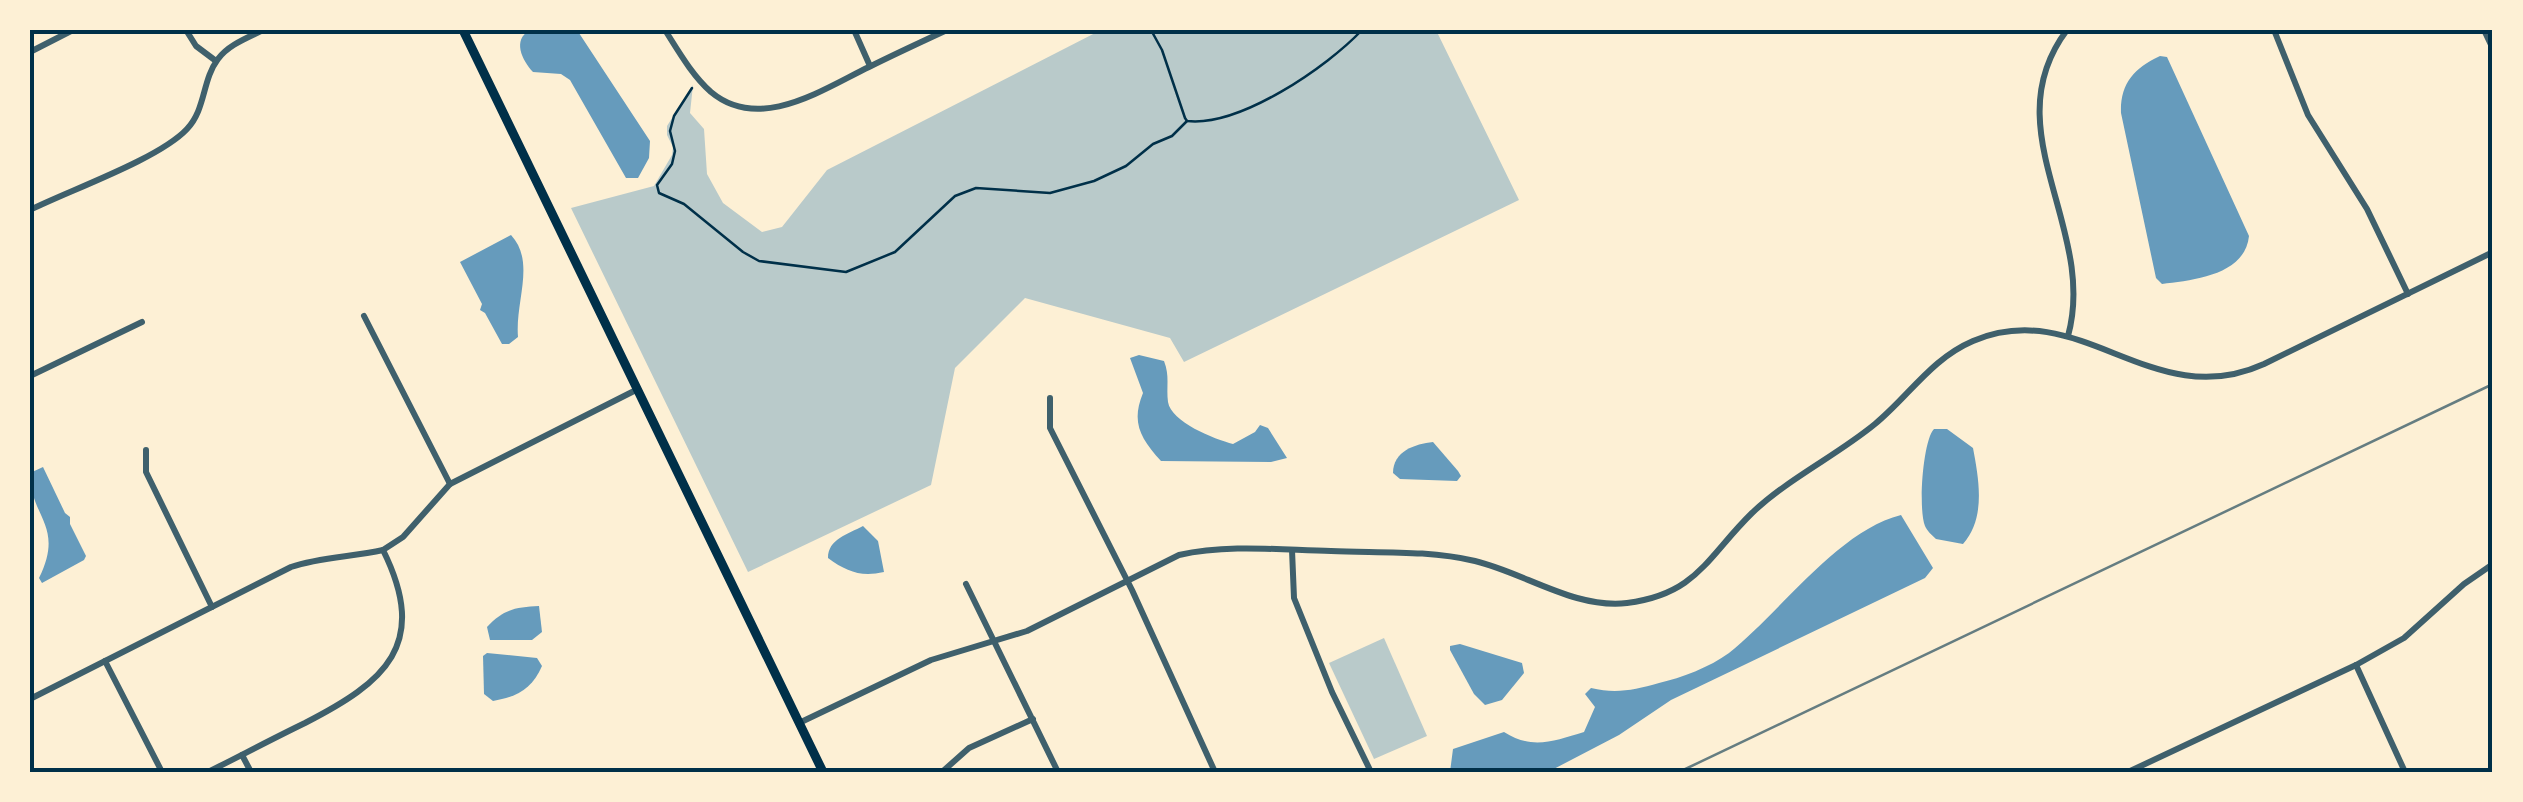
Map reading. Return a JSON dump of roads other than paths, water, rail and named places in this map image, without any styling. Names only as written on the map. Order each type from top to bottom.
[{"type":"main road","points":[[463,30],[823,772]]},
{"type":"street","points":[[30,52],[73,30]]},
{"type":"street","points":[[186,30],[196,46],[216,62]]},
{"type":"street","points":[[30,210],[164,147],[187,129],[200,112],[216,62],[229,48],[262,30]]},
{"type":"street","points":[[665,30],[700,80],[728,102],[766,109],[796,102],[947,30]]},
{"type":"street","points":[[854,30],[870,66]]},
{"type":"street","points":[[2066,30],[2051,54],[2038,106],[2041,139],[2074,274],[2075,302],[2068,336]]},
{"type":"street","points":[[2274,30],[2288,72],[2317,132],[2366,210],[2408,294]]},
{"type":"street","points":[[2484,30],[2493,49]]},
{"type":"street","points":[[799,723],[931,660],[1028,631],[1127,580],[1193,552],[1427,554],[1473,560],[1593,602],[1622,604],[1654,598],[1682,585],[1709,565],[1751,515],[1875,424],[1923,375],[1974,341],[2006,331],[2034,330],[2068,336],[2162,372],[2197,378],[2224,377],[2264,364],[2493,252]]},
{"type":"street","points":[[364,316],[450,484]]},
{"type":"street","points":[[30,376],[142,322]]},
{"type":"street","points":[[30,699],[291,567],[312,560],[344,559],[383,550],[403,537],[450,484],[638,389]]},
{"type":"street","points":[[1050,398],[1050,428],[1127,580],[1215,772]]},
{"type":"street","points":[[146,450],[146,472],[212,607]]},
{"type":"street","points":[[208,772],[340,705],[384,672],[402,626],[402,606],[393,570],[383,550]]},
{"type":"street","points":[[1292,550],[1294,598],[1370,772]]},
{"type":"street","points":[[2128,772],[2356,665],[2404,638],[2464,584],[2493,564]]},
{"type":"street","points":[[966,584],[1058,772]]},
{"type":"street","points":[[105,661],[162,772]]},
{"type":"street","points":[[2356,665],[2405,772]]},
{"type":"street","points":[[942,772],[970,748],[1032,718]]},
{"type":"street","points":[[242,755],[251,772]]},
{"type":"water","points":[[530,30],[577,30],[650,141],[649,158],[638,178],[626,178],[570,80],[561,74],[533,72],[529,67],[520,45]]},
{"type":"water","points":[[2160,56],[2167,57],[2249,236],[2245,249],[2228,267],[2203,277],[2162,284],[2156,278],[2121,113],[2130,78]]},
{"type":"water","points":[[511,235],[522,257],[523,283],[518,337],[502,344],[480,310],[482,304],[460,262]]},
{"type":"water","points":[[1139,355],[1164,361],[1168,402],[1185,423],[1233,444],[1260,425],[1268,428],[1287,458],[1271,462],[1161,461],[1143,437],[1138,421],[1143,393],[1130,358]]},
{"type":"water","points":[[1934,429],[1947,429],[1973,448],[1978,511],[1963,544],[1936,539],[1925,526],[1923,475]]},
{"type":"water","points":[[1433,442],[1458,471],[1461,476],[1457,481],[1400,479],[1393,473],[1401,454]]},
{"type":"water","points":[[43,467],[86,556],[42,583],[39,578],[49,546],[48,533],[31,488],[30,473]]},
{"type":"water","points":[[1901,515],[1933,568],[1925,578],[1671,700],[1619,735],[1548,772],[1450,772],[1453,749],[1504,732],[1534,742],[1584,732],[1595,707],[1585,694],[1591,688],[1641,688],[1713,663],[1748,636],[1832,555],[1877,524]]},
{"type":"water","points":[[863,526],[878,541],[884,572],[854,572],[828,558],[835,542]]},
{"type":"water","points":[[539,606],[542,632],[532,640],[490,640],[487,627],[499,616],[517,608]]},
{"type":"water","points":[[1460,644],[1522,663],[1524,673],[1502,700],[1485,705],[1474,694],[1450,650],[1450,646]]},
{"type":"water","points":[[487,653],[537,658],[542,666],[523,691],[493,701],[484,694],[483,656]]},
{"type":"railway","points":[[1679,772],[2493,384]]}]
